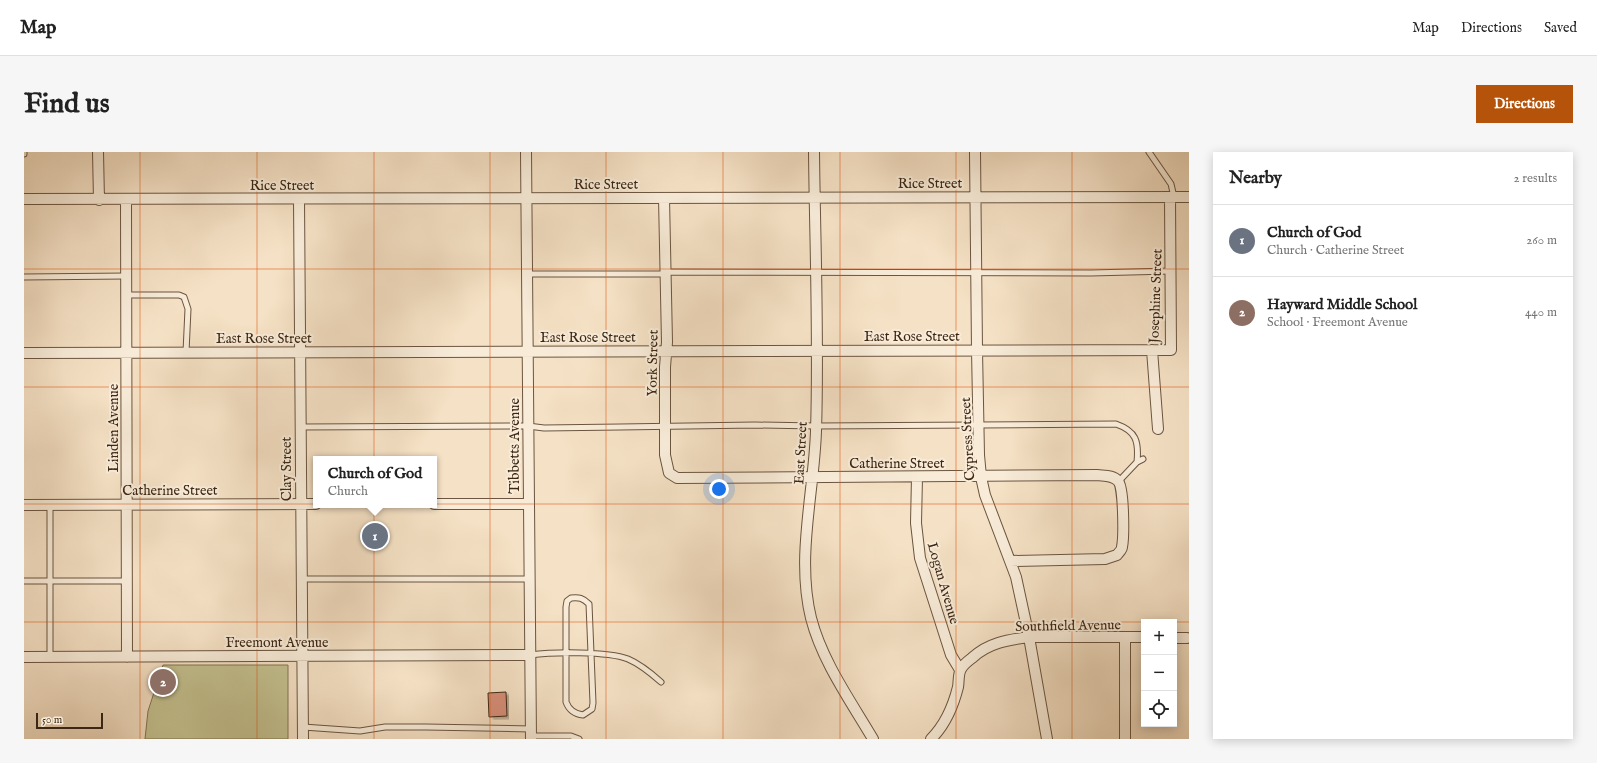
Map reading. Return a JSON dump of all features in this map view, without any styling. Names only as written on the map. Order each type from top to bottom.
[{"type":"street","points":[[98,152],[99,200]]},
{"type":"street","name":"Tibbetts Avenue","points":[[526,152],[531,735]]},
{"type":"street","name":"East Street","points":[[814,152],[816,426],[813,477],[806,543],[805,572],[807,593],[811,617],[823,651],[873,739]]},
{"type":"street","name":"Cypress Street","points":[[975,152],[978,424],[981,476],[985,494],[1016,577],[1046,739]]},
{"type":"street","name":"Josephine Street","points":[[1158,429],[1152,350],[1171,350],[1170,271],[1172,197]]},
{"type":"street","name":"Rice Street","points":[[24,199],[1189,197]]},
{"type":"street","name":"York Street","points":[[664,198],[666,351],[664,367],[667,470],[672,476],[677,478],[723,478]]},
{"type":"street","name":"Linden Avenue","points":[[126,199],[127,657]]},
{"type":"street","name":"Clay Street","points":[[299,199],[303,739]]},
{"type":"street","name":"East Rose Street","points":[[24,353],[1152,350]]},
{"type":"street","name":"Catherine Street","points":[[723,478],[1097,475],[1108,476],[1119,481]]},
{"type":"street","name":"Logan Avenue","points":[[917,477],[916,523],[920,558],[951,655],[960,670]]},
{"type":"street","points":[[1011,561],[1105,559],[1112,558],[1117,555],[1121,550],[1122,529],[1122,495],[1119,481]]},
{"type":"street","name":"Catherine Street","points":[[24,505],[313,504]]},
{"type":"street","points":[[437,504],[528,504]]},
{"type":"street","name":"Southfield Avenue","points":[[960,670],[987,646],[1012,639],[1028,637],[1141,637]]},
{"type":"street","points":[[1125,637],[1125,739]]},
{"type":"street","points":[[1177,638],[1187,638]]},
{"type":"street","name":"Freemont Avenue","points":[[24,657],[530,655]]},
{"type":"street","points":[[931,739],[938,732],[954,703],[960,670]]},
{"type":"lane","points":[[1149,152],[1171,184],[1172,197]]},
{"type":"lane","points":[[527,274],[1170,271]]},
{"type":"lane","points":[[24,277],[126,276]]},
{"type":"lane","points":[[126,295],[179,295],[184,297],[188,309],[186,352]]},
{"type":"lane","points":[[300,427],[528,426],[544,428],[1116,424],[1127,428],[1133,435],[1138,453],[1137,462]]},
{"type":"lane","points":[[1119,481],[1137,462],[1143,459]]},
{"type":"lane","points":[[50,505],[50,657]]},
{"type":"lane","points":[[302,579],[529,579]]},
{"type":"lane","points":[[24,581],[127,581]]},
{"type":"lane","points":[[571,598],[578,598],[589,604],[590,654],[594,703],[592,709],[583,715],[573,712],[568,707],[566,702],[565,654],[567,601],[571,598]]},
{"type":"lane","points":[[530,655],[602,654],[630,660],[661,682]]},
{"type":"lane","points":[[303,727],[360,731],[385,727],[412,727],[531,735],[571,736],[579,739]]},
{"type":"shaded area","points":[[163,665],[288,665],[288,739],[145,739],[148,711]]},
{"type":"building","points":[[506,692],[507,716],[489,717],[488,693]]},
{"type":"place","name":"Church of God","points":[[375,536]]},
{"type":"place","name":"Hayward Middle School","points":[[163,682]]}]
